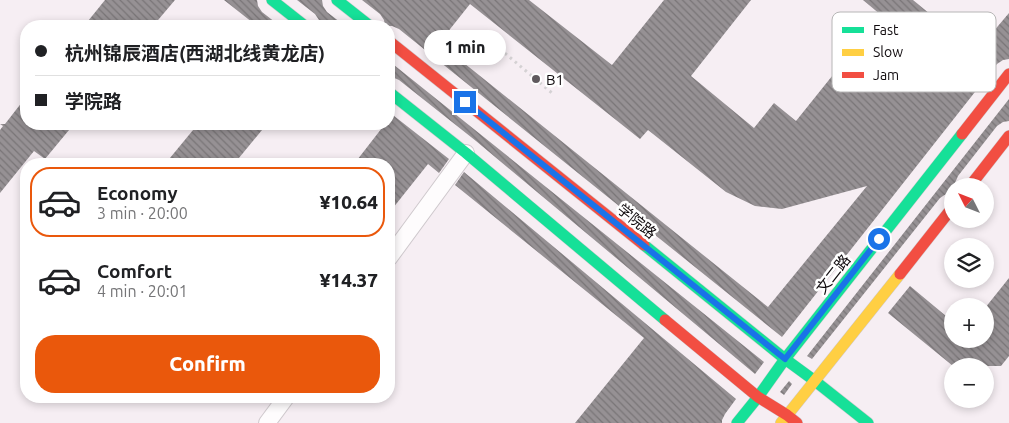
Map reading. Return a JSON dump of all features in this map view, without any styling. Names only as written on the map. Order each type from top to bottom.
[{"type":"main road","points":[[272,0],[297,20]]},
{"type":"main road","points":[[338,0],[363,20]]},
{"type":"main road","name":"学院路","points":[[395,46],[785,359],[868,423]]},
{"type":"main road","name":"文二路","points":[[996,91],[1009,74]]},
{"type":"main road","name":"文二路","points":[[737,423],[995,92]]},
{"type":"main road","points":[[395,97],[466,153],[784,419],[797,423]]},
{"type":"main road","points":[[976,178],[1009,136]]},
{"type":"main road","points":[[784,419],[944,218]]},
{"type":"lane","points":[[395,250],[466,153]]},
{"type":"lane","points":[[268,423],[282,403]]},
{"type":"path","points":[[500,49],[552,93]]},
{"type":"building","points":[[105,0],[175,0],[158,20],[89,20]]},
{"type":"building","points":[[224,0],[257,0],[262,12],[272,20],[249,20]]},
{"type":"building","points":[[297,0],[322,0],[327,12],[337,20],[319,20],[315,14]]},
{"type":"building","points":[[362,0],[529,0],[612,65],[664,0],[751,0],[691,76],[754,128],[774,103],[796,121],[832,76],[832,92],[975,92],[782,337],[395,27],[395,20],[384,20],[380,14]],"holes":[[[470,4],[640,139],[648,130],[726,192],[755,206],[782,209],[867,186],[768,307],[439,43]]]},
{"type":"building","points":[[863,0],[913,0],[928,12],[877,12]]},
{"type":"building","points":[[1009,13],[1009,59],[996,65],[996,28]]},
{"type":"building","points":[[395,66],[764,362],[755,374],[476,141],[395,78]]},
{"type":"building","points":[[1009,99],[1009,121],[997,126],[957,178],[947,178]]},
{"type":"building","points":[[20,105],[20,130],[69,130],[46,158],[34,151],[28,158],[20,158],[20,168],[0,193],[0,130],[3,126],[0,124],[5,124]]},
{"type":"building","points":[[395,117],[449,159],[439,173],[428,164],[395,205],[395,158],[359,158],[380,130],[395,130]]},
{"type":"building","points":[[193,130],[262,130],[239,158],[170,158]]},
{"type":"building","points":[[464,172],[736,399],[725,414],[722,423],[575,423],[644,338],[455,185]]},
{"type":"building","points":[[944,182],[944,195],[812,359],[807,356]]},
{"type":"building","points":[[1009,278],[1009,356],[1001,366],[994,366],[994,358],[944,359],[888,313],[910,286],[944,314],[944,348],[994,348],[993,298]]},
{"type":"building","points":[[789,381],[792,384],[784,395],[780,392]]},
{"type":"traffic: fast","points":[[272,0],[297,20]]},
{"type":"traffic: fast","points":[[337,0],[362,20]]},
{"type":"traffic: fast","points":[[395,97],[466,153],[665,320]]},
{"type":"traffic: fast","points":[[737,423],[962,134]]},
{"type":"traffic: fast","points":[[644,245],[785,359],[868,423]]},
{"type":"traffic: slow","points":[[781,423],[900,274]]},
{"type":"traffic: jam","points":[[395,46],[644,245]]},
{"type":"traffic: jam","points":[[996,91],[1009,74]]},
{"type":"traffic: jam","points":[[962,134],[995,92]]},
{"type":"traffic: jam","points":[[976,178],[1009,136]]},
{"type":"traffic: jam","points":[[900,274],[944,218]]},
{"type":"traffic: jam","points":[[665,320],[758,397],[797,423]]},
{"type":"place","name":"B1","points":[[536,79]]},
{"type":"route","points":[[465,102],[785,359],[879,239]]}]
